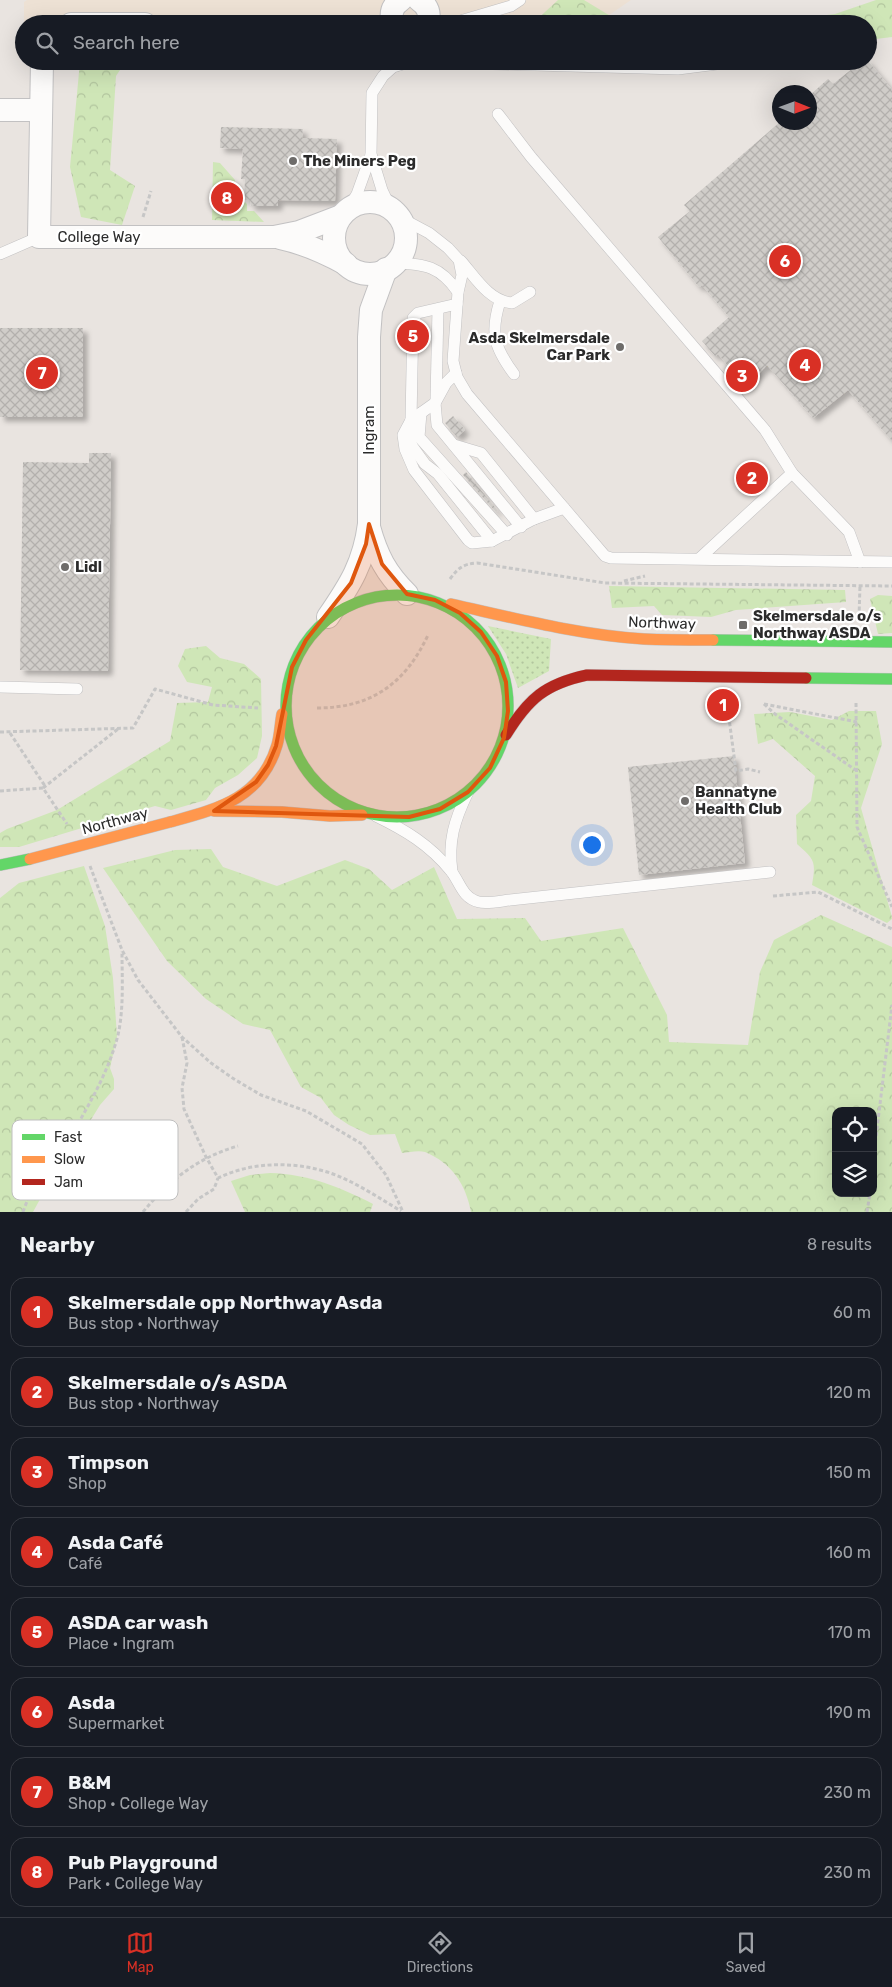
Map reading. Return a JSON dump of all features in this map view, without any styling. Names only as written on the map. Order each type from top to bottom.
[{"type":"street","name":"College Way","points":[[42,70],[39,237],[274,237],[323,225],[344,212]]},
{"type":"street","points":[[0,110],[41,110]]},
{"type":"street","points":[[369,202],[380,203],[395,213],[404,227],[405,245],[402,254],[391,266],[375,273],[364,273],[350,267],[339,256],[334,238],[335,226],[344,212],[358,203],[369,202]]},
{"type":"street","name":"College Way","points":[[274,237],[299,242],[322,250],[350,267]]},
{"type":"street","name":"Ingram","points":[[328,617],[351,583],[360,564],[366,544],[368,524],[369,337],[371,310],[391,266]]},
{"type":"street","name":"Ingram","points":[[350,267],[364,296],[369,337]]},
{"type":"street","name":"Ingram","points":[[368,524],[382,564],[392,579],[407,594]]},
{"type":"street","name":"Northway","points":[[214,811],[238,797],[256,782],[268,765],[276,746],[292,667],[306,640],[328,617],[352,603],[380,595],[407,594],[599,634],[643,639],[892,642]]},
{"type":"street","points":[[435,600],[460,613],[481,632],[497,656],[506,682],[508,701],[504,738]]},
{"type":"street","points":[[504,738],[520,710],[538,693],[569,678],[587,676],[892,678]]},
{"type":"street","points":[[285,698],[289,736],[306,771],[334,798],[372,815]]},
{"type":"street","name":"Northway","points":[[0,865],[27,860],[214,811],[282,812],[330,816],[372,815],[409,817],[417,815],[440,809],[468,792],[490,768],[504,738]]},
{"type":"street","name":"Northway","points":[[0,876],[27,860]]},
{"type":"lane","points":[[481,15],[511,6],[520,0]]},
{"type":"lane","points":[[390,70],[383,76],[372,94],[371,154],[382,190],[395,213],[429,233],[448,248],[491,295],[500,301],[512,303],[530,292]]},
{"type":"lane","points":[[498,114],[531,156],[765,430],[792,473],[848,532],[860,562]]},
{"type":"lane","points":[[344,212],[357,194],[371,154]]},
{"type":"lane","points":[[0,254],[39,237]]},
{"type":"lane","points":[[459,260],[462,275],[457,298],[453,360],[456,373],[467,394],[608,558],[892,562]]},
{"type":"lane","points":[[391,266],[421,264],[436,270],[449,279],[457,298]]},
{"type":"lane","points":[[457,298],[438,308],[418,313],[413,318],[412,420],[410,434],[412,446],[425,464],[438,474],[492,541]]},
{"type":"lane","points":[[500,301],[494,319],[494,334],[505,362],[514,374]]},
{"type":"lane","points":[[438,308],[435,402],[437,425],[521,527]]},
{"type":"lane","points":[[456,373],[446,383],[435,402],[412,420],[403,435],[404,449],[414,470],[468,540],[472,543],[492,541],[507,535],[534,519],[564,508]]},
{"type":"lane","points":[[421,413],[419,437],[507,535]]},
{"type":"lane","points":[[454,445],[481,453],[534,519]]},
{"type":"lane","points":[[700,558],[792,473]]},
{"type":"lane","points":[[0,687],[77,688]]},
{"type":"lane","points":[[452,872],[450,852],[452,832],[457,814],[468,792]]},
{"type":"lane","points":[[372,815],[403,829],[420,840],[452,872],[464,894],[479,902],[770,872]]},
{"type":"path","points":[[450,579],[456,570],[464,564],[477,563],[605,583],[892,586]]},
{"type":"path","points":[[859,620],[860,586]]},
{"type":"path","points":[[317,708],[351,706],[368,700],[385,690],[410,667],[428,635]]},
{"type":"path","points":[[0,732],[133,728],[154,690],[213,705],[259,708]]},
{"type":"path","points":[[856,702],[857,827],[892,907]]},
{"type":"path","points":[[728,703],[736,770],[748,769],[760,772]]},
{"type":"path","points":[[857,722],[764,704],[775,714],[857,771]]},
{"type":"path","points":[[0,792],[44,787],[119,729]]},
{"type":"path","points":[[10,732],[69,827]]},
{"type":"path","points":[[94,872],[122,950],[138,980],[182,1037],[211,1063],[234,1080],[261,1095],[306,1111],[362,1144],[386,1175],[402,1211]]},
{"type":"path","points":[[773,896],[818,892],[892,929]]},
{"type":"path","points":[[79,1120],[94,1096],[118,1034],[121,1012],[122,950]]},
{"type":"path","points":[[874,1152],[892,1005]]},
{"type":"path","points":[[182,1037],[187,1063],[182,1088],[184,1109],[218,1178]]},
{"type":"path","points":[[178,1177],[206,1157],[238,1146]]},
{"type":"path","points":[[186,1212],[198,1199],[214,1189],[218,1178],[236,1170],[260,1166],[286,1165],[334,1174],[402,1211]]},
{"type":"path","points":[[867,1212],[869,1197]]},
{"type":"path","points":[[23,1212],[28,1200]]},
{"type":"path","points":[[143,1212],[153,1200]]},
{"type":"highlighted area","points":[[369,524],[382,564],[407,594],[435,600],[460,613],[481,632],[497,656],[506,682],[508,711],[504,738],[490,768],[468,792],[440,809],[409,817],[214,811],[256,782],[268,765],[276,746],[292,667],[306,640],[351,583],[366,544]]},
{"type":"shaded area","points":[[27,0],[631,0],[609,15],[24,15],[24,2]]},
{"type":"green space","points":[[558,0],[584,0],[609,15],[542,15]]},
{"type":"green space","points":[[876,0],[892,0],[892,37],[877,39],[877,15],[827,15]]},
{"type":"green space","points":[[79,70],[120,70],[116,76],[110,170],[135,186],[122,225],[81,217],[70,167]]},
{"type":"green space","points":[[213,162],[220,163],[235,180],[235,192],[247,204],[247,211],[254,211],[264,222],[212,220]]},
{"type":"green space","points":[[609,586],[845,590],[846,602],[736,610],[711,617],[662,615],[654,606],[612,608]]},
{"type":"green space","points":[[878,595],[892,596],[892,633],[878,634],[870,599]]},
{"type":"green space","points":[[488,626],[551,639],[549,671],[518,688],[506,654]]},
{"type":"green space","points":[[206,646],[220,658],[244,664],[261,679],[262,736],[257,758],[238,775],[215,788],[206,800],[171,810],[155,806],[19,847],[0,847],[0,833],[57,810],[170,741],[177,703],[208,702],[212,687],[187,682],[178,666],[185,649]]},
{"type":"green space","points":[[849,711],[876,711],[882,744],[861,808],[892,917],[887,923],[812,885],[813,861],[797,844],[796,815],[811,801],[815,776],[773,739],[758,744],[754,714],[790,712],[832,720]]},
{"type":"green space","points":[[211,849],[223,867],[277,886],[345,860],[369,869],[392,890],[434,867],[457,919],[525,918],[541,941],[623,928],[667,1015],[669,1042],[748,1045],[760,972],[774,940],[821,915],[892,947],[892,1212],[471,1212],[466,1193],[461,1184],[443,1162],[423,1151],[402,1153],[395,1134],[370,1135],[334,1115],[321,1098],[301,1087],[270,1030],[243,1024],[206,999],[167,961],[103,868],[175,850]]},
{"type":"green space","points":[[84,866],[105,926],[113,978],[117,1036],[110,1068],[114,1079],[114,1089],[100,1105],[91,1120],[12,1120],[12,1200],[40,1200],[33,1212],[0,1212],[0,898],[19,883]]},
{"type":"green space","points":[[270,1173],[311,1179],[348,1192],[373,1204],[370,1212],[245,1212],[231,1181],[250,1175]]},
{"type":"building","points":[[851,70],[875,70],[892,90],[892,441],[848,390],[813,418],[767,365],[746,387],[718,354],[715,356],[702,341],[729,317],[702,285],[699,287],[658,237],[690,211],[684,205],[772,129],[817,130],[817,89],[828,79],[833,84]]},
{"type":"building","name":"The Miners Peg","points":[[221,127],[303,129],[302,138],[337,139],[335,201],[278,200],[278,206],[251,206],[250,200],[244,200],[245,179],[241,179],[243,149],[220,148]]},
{"type":"building","points":[[0,328],[83,328],[83,417],[0,417]]},
{"type":"building","points":[[453,416],[465,430],[457,437],[445,423]]},
{"type":"building","name":"Lidl","points":[[89,453],[111,453],[108,671],[20,670],[23,462],[89,463]]},
{"type":"building","points":[[466,472],[498,511],[496,512],[463,475]]},
{"type":"building","name":"Bannatyne Health Club","points":[[734,756],[745,863],[639,875],[628,767]]},
{"type":"traffic: fast","points":[[386,595],[408,595],[440,603],[459,613],[476,627],[490,644],[500,663],[506,684],[508,706],[506,728],[500,749],[490,768],[476,785],[459,799],[440,809],[408,817],[386,817],[354,809],[335,799],[311,777],[294,749],[286,717],[286,695],[294,663],[304,644],[326,620],[354,603],[386,595]]},
{"type":"traffic: fast","points":[[713,640],[892,642]]},
{"type":"traffic: fast","points":[[806,678],[892,679]]},
{"type":"traffic: fast","points":[[0,865],[30,859]]},
{"type":"traffic: slow","points":[[451,604],[595,634],[644,639],[713,640]]},
{"type":"traffic: slow","points":[[170,822],[220,806],[249,790],[270,763],[278,741],[282,714]]},
{"type":"traffic: slow","points":[[214,811],[282,812],[330,816],[362,815]]},
{"type":"traffic: slow","points":[[30,859],[170,822]]},
{"type":"traffic: jam","points":[[506,735],[522,712],[539,695],[560,683],[587,675],[806,678]]},
{"type":"place","name":"The Miners Peg","points":[[293,161]]},
{"type":"place","name":"Pub Playground","points":[[227,198]]},
{"type":"place","name":"Asda","points":[[785,261]]},
{"type":"place","name":"ASDA car wash","points":[[413,336]]},
{"type":"place","name":"Asda Skelmersdale Car Park","points":[[620,347]]},
{"type":"place","name":"Asda Café","points":[[805,365]]},
{"type":"place","name":"B&M","points":[[42,373]]},
{"type":"place","name":"Timpson","points":[[742,376]]},
{"type":"place","name":"Skelmersdale o/s ASDA","points":[[752,478]]},
{"type":"place","name":"Lidl","points":[[65,567]]},
{"type":"place","name":"Skelmersdale o/s Northway ASDA","points":[[743,625]]},
{"type":"place","name":"Skelmersdale opp Northway Asda","points":[[723,705]]},
{"type":"place","name":"Bannatyne Health Club","points":[[685,801]]}]
